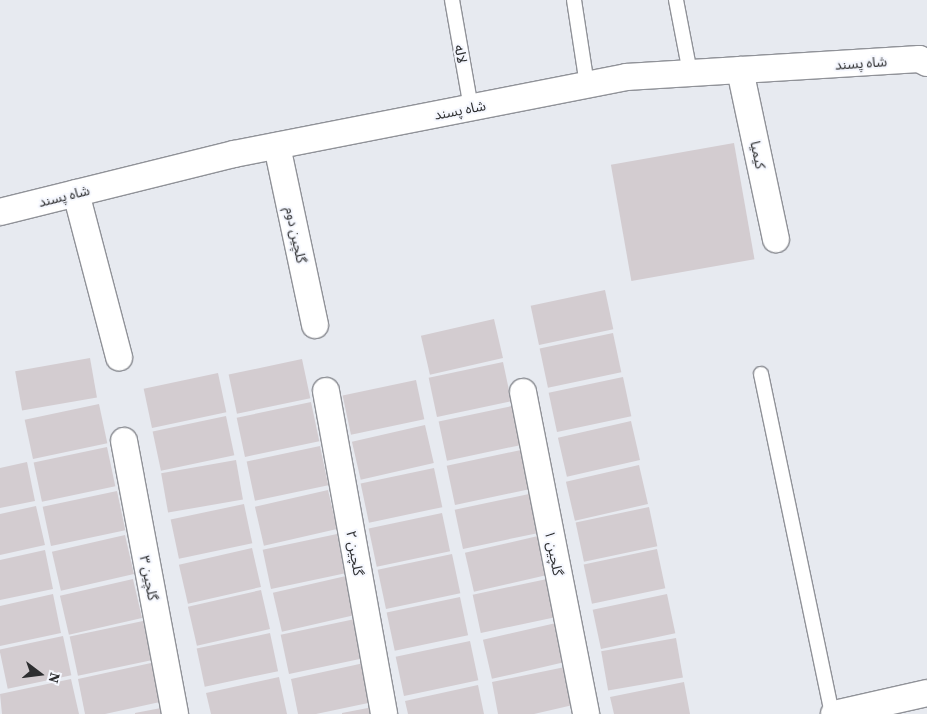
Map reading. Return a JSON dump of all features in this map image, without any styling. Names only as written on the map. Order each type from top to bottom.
[{"type":"street","name":"شاه پسند","points":[[0,212],[277,146],[626,77],[919,59],[927,63]]},
{"type":"street","name":"کیمیا","points":[[740,70],[776,239]]},
{"type":"street","name":"گلچین دوم","points":[[277,146],[315,325]]},
{"type":"street","points":[[76,193],[118,357]]},
{"type":"street","name":"گلچین ۲","points":[[326,391],[384,714]]},
{"type":"street","name":"گلچین ۱","points":[[523,392],[586,714]]},
{"type":"street","name":"گلچین ۳","points":[[124,441],[175,714]]},
{"type":"street","points":[[833,714],[927,693]]},
{"type":"lane","name":"لاله","points":[[452,0],[471,108]]},
{"type":"lane","points":[[574,0],[587,85]]},
{"type":"lane","points":[[676,0],[690,74]]},
{"type":"lane","points":[[761,374],[833,714]]},
{"type":"building","points":[[734,143],[754,259],[631,281],[611,165]]},
{"type":"building","points":[[605,290],[613,329],[539,345],[531,306]]},
{"type":"building","points":[[494,319],[503,358],[430,375],[421,336]]},
{"type":"building","points":[[613,333],[621,372],[548,388],[540,349]]},
{"type":"building","points":[[90,358],[97,397],[22,411],[15,371]]},
{"type":"building","points":[[302,359],[310,398],[237,414],[229,375]]},
{"type":"building","points":[[503,362],[511,401],[437,417],[429,378]]},
{"type":"building","points":[[218,373],[226,412],[152,428],[144,389]]},
{"type":"building","points":[[623,377],[631,416],[557,432],[549,393]]},
{"type":"building","points":[[416,380],[424,419],[351,435],[343,396]]},
{"type":"building","points":[[311,402],[319,441],[245,457],[237,418]]},
{"type":"building","points":[[99,404],[107,443],[33,459],[25,420]]},
{"type":"building","points":[[512,406],[520,445],[447,461],[439,422]]},
{"type":"building","points":[[226,416],[234,455],[161,471],[153,432]]},
{"type":"building","points":[[631,421],[640,460],[567,477],[558,438]]},
{"type":"building","points":[[425,425],[434,463],[361,480],[352,442]]},
{"type":"building","points":[[320,446],[328,485],[255,501],[247,462]]},
{"type":"building","points":[[107,447],[115,486],[42,502],[34,463]]},
{"type":"building","points":[[521,450],[529,489],[455,505],[447,466]]},
{"type":"building","points":[[236,460],[243,499],[168,513],[161,473]]},
{"type":"building","points":[[27,462],[35,501],[0,508],[0,468]]},
{"type":"building","points":[[639,465],[648,504],[575,521],[566,482]]},
{"type":"building","points":[[434,468],[442,507],[369,523],[361,484]]},
{"type":"building","points":[[328,490],[337,529],[264,546],[255,507]]},
{"type":"building","points":[[117,491],[125,530],[51,546],[43,507]]},
{"type":"building","points":[[529,494],[537,533],[463,549],[455,510]]},
{"type":"building","points":[[244,504],[252,543],[179,559],[171,520]]},
{"type":"building","points":[[36,506],[45,545],[0,555],[0,514]]},
{"type":"building","points":[[649,507],[657,546],[584,562],[576,523]]},
{"type":"building","points":[[442,513],[450,551],[377,567],[369,529]]},
{"type":"building","points":[[337,534],[345,573],[271,589],[263,550]]},
{"type":"building","points":[[125,535],[134,574],[61,591],[52,552]]},
{"type":"building","points":[[538,536],[547,575],[474,592],[465,553]]},
{"type":"building","points":[[252,548],[261,587],[188,604],[179,565]]},
{"type":"building","points":[[657,549],[665,588],[592,604],[584,565]]},
{"type":"building","points":[[45,550],[53,589],[0,600],[0,560]]},
{"type":"building","points":[[452,554],[460,593],[386,609],[378,570]]},
{"type":"building","points":[[346,576],[355,615],[282,632],[273,593]]},
{"type":"building","points":[[133,579],[142,618],[69,635],[60,596]]},
{"type":"building","points":[[547,579],[555,617],[481,633],[473,595]]},
{"type":"building","points":[[261,590],[270,629],[197,646],[188,607]]},
{"type":"building","points":[[53,594],[61,633],[0,646],[0,606]]},
{"type":"building","points":[[667,594],[675,633],[601,649],[593,610]]},
{"type":"building","points":[[460,597],[468,635],[395,651],[387,613]]},
{"type":"building","points":[[355,619],[363,658],[289,674],[281,635]]},
{"type":"building","points":[[143,621],[151,660],[78,676],[70,637]]},
{"type":"building","points":[[556,623],[565,662],[492,679],[483,640]]},
{"type":"building","points":[[270,633],[278,671],[205,687],[197,649]]},
{"type":"building","points":[[63,636],[71,675],[8,689],[0,649]]},
{"type":"building","points":[[676,638],[683,677],[608,691],[601,651]]},
{"type":"building","points":[[470,641],[478,680],[404,696],[396,657]]},
{"type":"building","points":[[151,663],[160,702],[105,714],[85,714],[78,679]]},
{"type":"building","points":[[364,663],[373,702],[316,714],[298,714],[291,679]]},
{"type":"building","points":[[565,667],[573,705],[534,714],[498,714],[492,682]]},
{"type":"building","points":[[279,677],[287,714],[211,714],[206,693]]},
{"type":"building","points":[[71,679],[79,714],[2,714],[0,694]]},
{"type":"building","points":[[684,682],[690,714],[614,714],[610,697]]},
{"type":"building","points":[[478,685],[484,714],[408,714],[405,701]]},
{"type":"building","points":[[373,707],[374,714],[342,714],[342,713]]},
{"type":"building","points":[[161,708],[162,714],[135,714],[135,713]]}]
